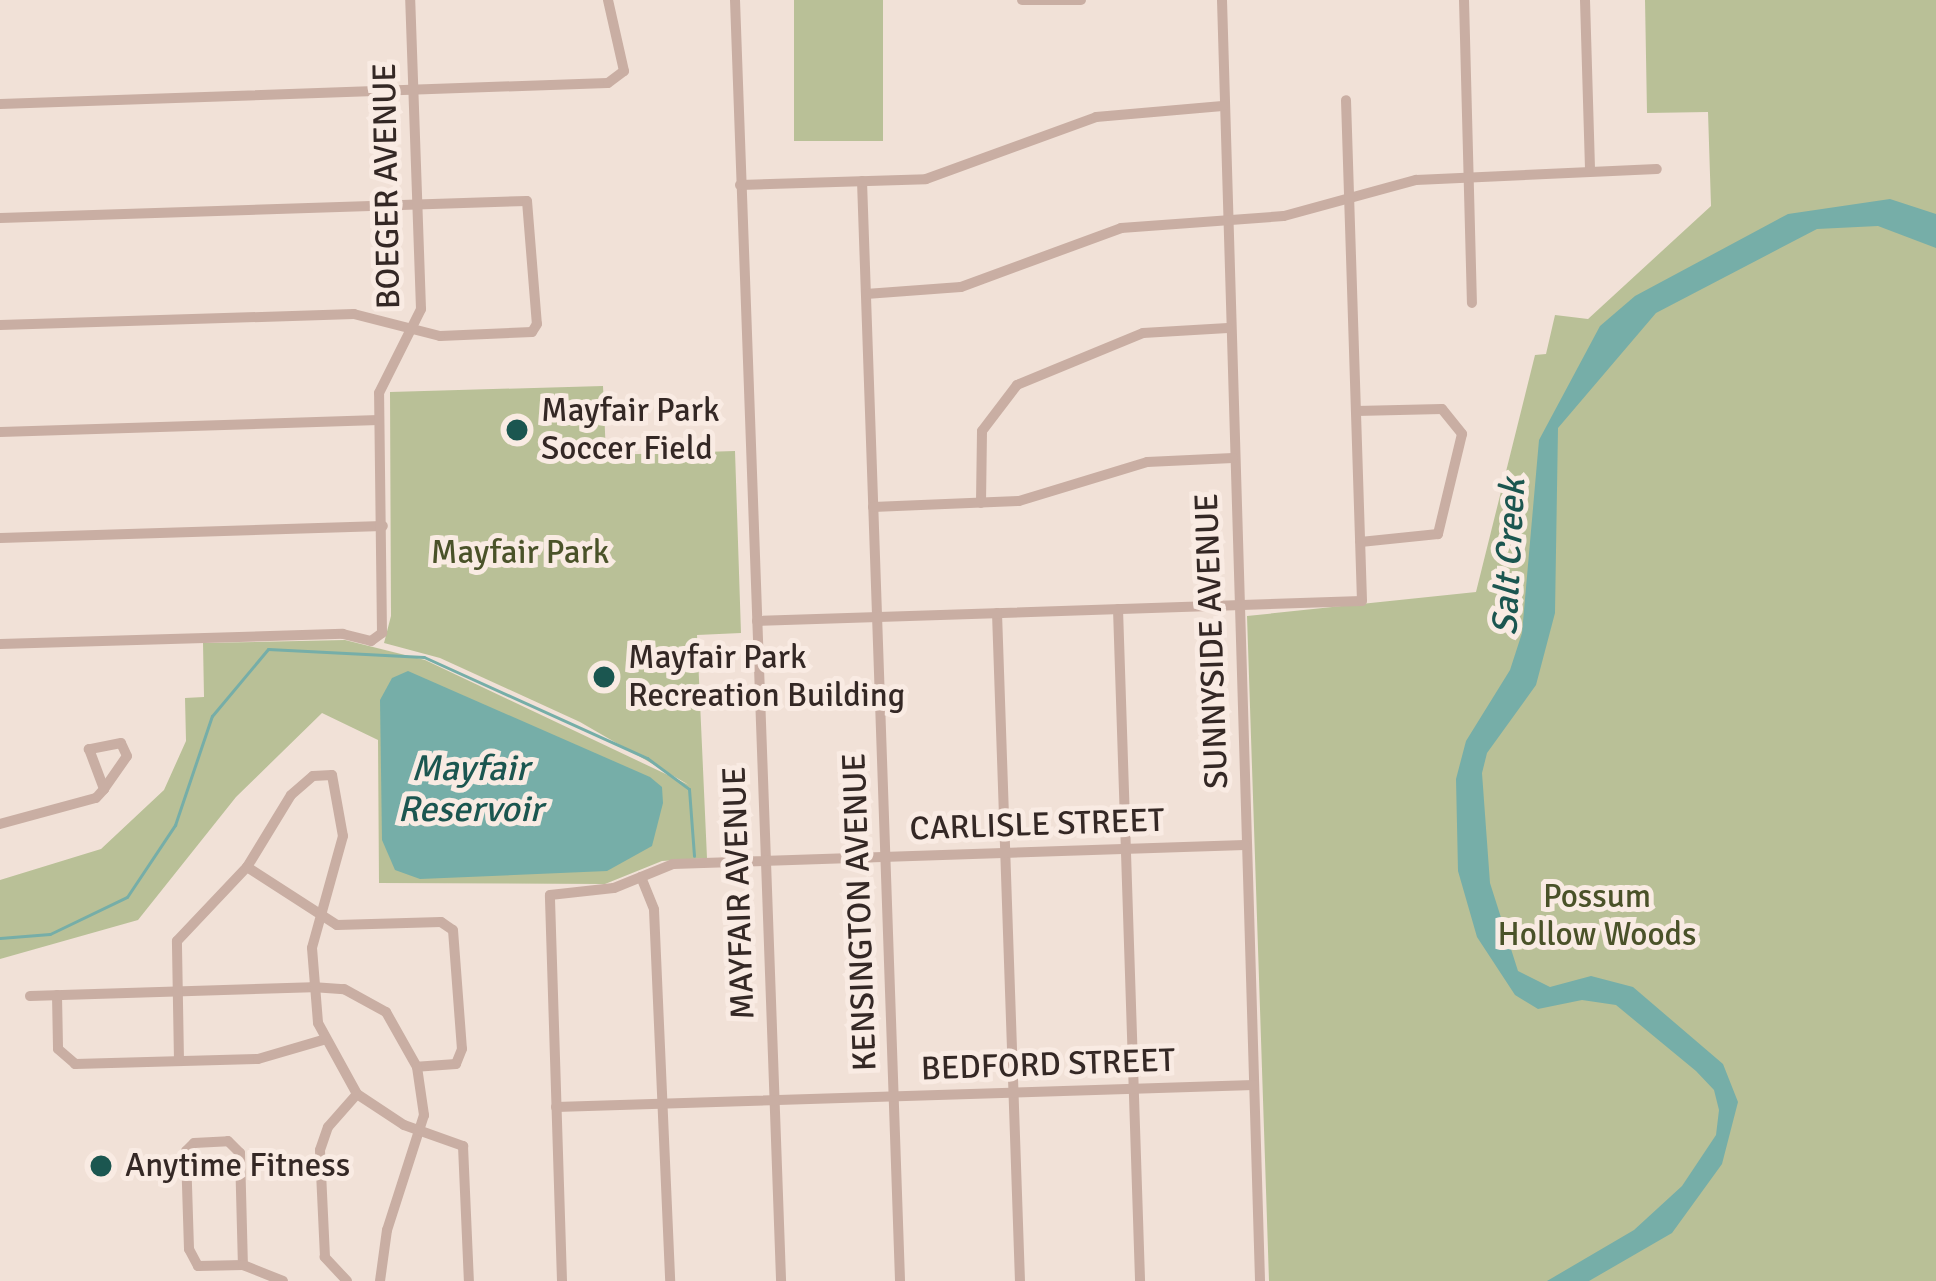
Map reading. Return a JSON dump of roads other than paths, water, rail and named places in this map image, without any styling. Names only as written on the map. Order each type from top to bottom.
[{"type":"street","name":"BOEGER AVENUE","points":[[0,644],[343,634],[371,641],[386,618],[381,386],[415,331],[417,205],[410,0]]},
{"type":"street","points":[[0,104],[597,85],[622,76],[608,0]]},
{"type":"street","name":"MAYFAIR AVENUE","points":[[735,0],[781,1281]]},
{"type":"street","points":[[1022,0],[1081,0]]},
{"type":"street","name":"SUNNYSIDE AVENUE","points":[[1222,0],[1228,328],[1260,1281]]},
{"type":"street","points":[[1464,0],[1472,303]]},
{"type":"street","points":[[1586,0],[1590,171]]},
{"type":"street","points":[[757,621],[1362,601],[1346,100]]},
{"type":"street","points":[[740,185],[948,173],[1115,113],[1223,106]]},
{"type":"street","points":[[866,294],[961,287],[1136,225],[1284,216],[1349,197],[1468,176],[1657,170]]},
{"type":"street","name":"KENSINGTON AVENUE","points":[[862,181],[901,1281]]},
{"type":"street","points":[[0,218],[530,203],[535,331],[415,331],[354,314],[0,326]]},
{"type":"street","points":[[981,503],[982,431],[1017,386],[1143,334],[1228,328]]},
{"type":"street","points":[[1356,411],[1442,409],[1455,415],[1462,434],[1438,534],[1360,542]]},
{"type":"street","points":[[0,432],[379,420]]},
{"type":"street","points":[[873,507],[981,503],[1051,494],[1147,462],[1234,458]]},
{"type":"street","points":[[0,538],[383,526]]},
{"type":"street","points":[[1118,609],[1140,1281]]},
{"type":"street","points":[[997,613],[1020,1281]]},
{"type":"street","points":[[0,824],[65,811],[104,789],[127,751],[117,742],[90,746],[104,789]]},
{"type":"street","points":[[179,1061],[177,941],[247,867],[291,795],[313,776],[332,775],[343,836],[320,916],[312,987],[323,1040],[357,1094],[421,1131],[463,1146],[469,1281]]},
{"type":"street","name":"CARLISLE STREET","points":[[556,1107],[550,895],[641,877],[673,864],[1245,845]]},
{"type":"street","points":[[247,867],[320,916],[350,928],[440,922],[453,930],[462,1049],[456,1064],[417,1067]]},
{"type":"street","points":[[641,877],[654,910],[670,1281]]},
{"type":"street","points":[[30,996],[312,987],[369,999],[399,1028],[417,1067],[421,1131],[387,1230],[380,1281]]},
{"type":"street","points":[[56,995],[65,1060],[278,1057],[323,1040]]},
{"type":"street","name":"BEDFORD STREET","points":[[556,1107],[1254,1085]]},
{"type":"street","points":[[347,1281],[325,1257],[320,1150],[328,1126],[357,1094]]},
{"type":"street","points":[[556,1107],[562,1281]]},
{"type":"street","points":[[244,1265],[238,1148],[194,1143],[186,1155],[192,1258],[198,1266],[261,1268],[283,1281]]},
{"type":"street","points":[[261,1268],[270,1281]]},
{"type":"water","points":[[1890,199],[1936,214],[1936,248],[1878,226],[1817,229],[1656,313],[1558,428],[1555,613],[1536,685],[1487,753],[1482,773],[1490,883],[1518,971],[1550,987],[1591,976],[1633,987],[1723,1064],[1738,1102],[1722,1164],[1672,1233],[1589,1281],[1547,1281],[1634,1230],[1682,1186],[1716,1135],[1719,1110],[1714,1090],[1696,1071],[1616,1005],[1582,1000],[1538,1009],[1515,995],[1477,937],[1458,871],[1456,779],[1466,741],[1510,670],[1522,633],[1539,440],[1600,326],[1635,296],[1788,214]]},
{"type":"water","name":"Mayfair Reservoir","points":[[408,671],[650,777],[662,787],[663,803],[652,846],[607,871],[420,879],[395,870],[382,840],[380,700],[392,678]]},
{"type":"waterway","points":[[0,938],[50,934],[127,897],[175,825],[212,716],[268,649],[424,657],[647,758],[689,789],[694,856]]},
{"type":"place","name":"Mayfair Park Soccer Field","points":[[517,430]]},
{"type":"place","name":"Mayfair Park Recreation Building","points":[[604,677]]},
{"type":"place","name":"Anytime Fitness","points":[[101,1166]]},
{"type":"park label","name":"Mayfair Park","points":[[520,553]]},
{"type":"park label","name":"Possum Hollow Woods","points":[[1597,916]]},
{"type":"water label","name":"Salt Creek","points":[[1509,557]]}]
